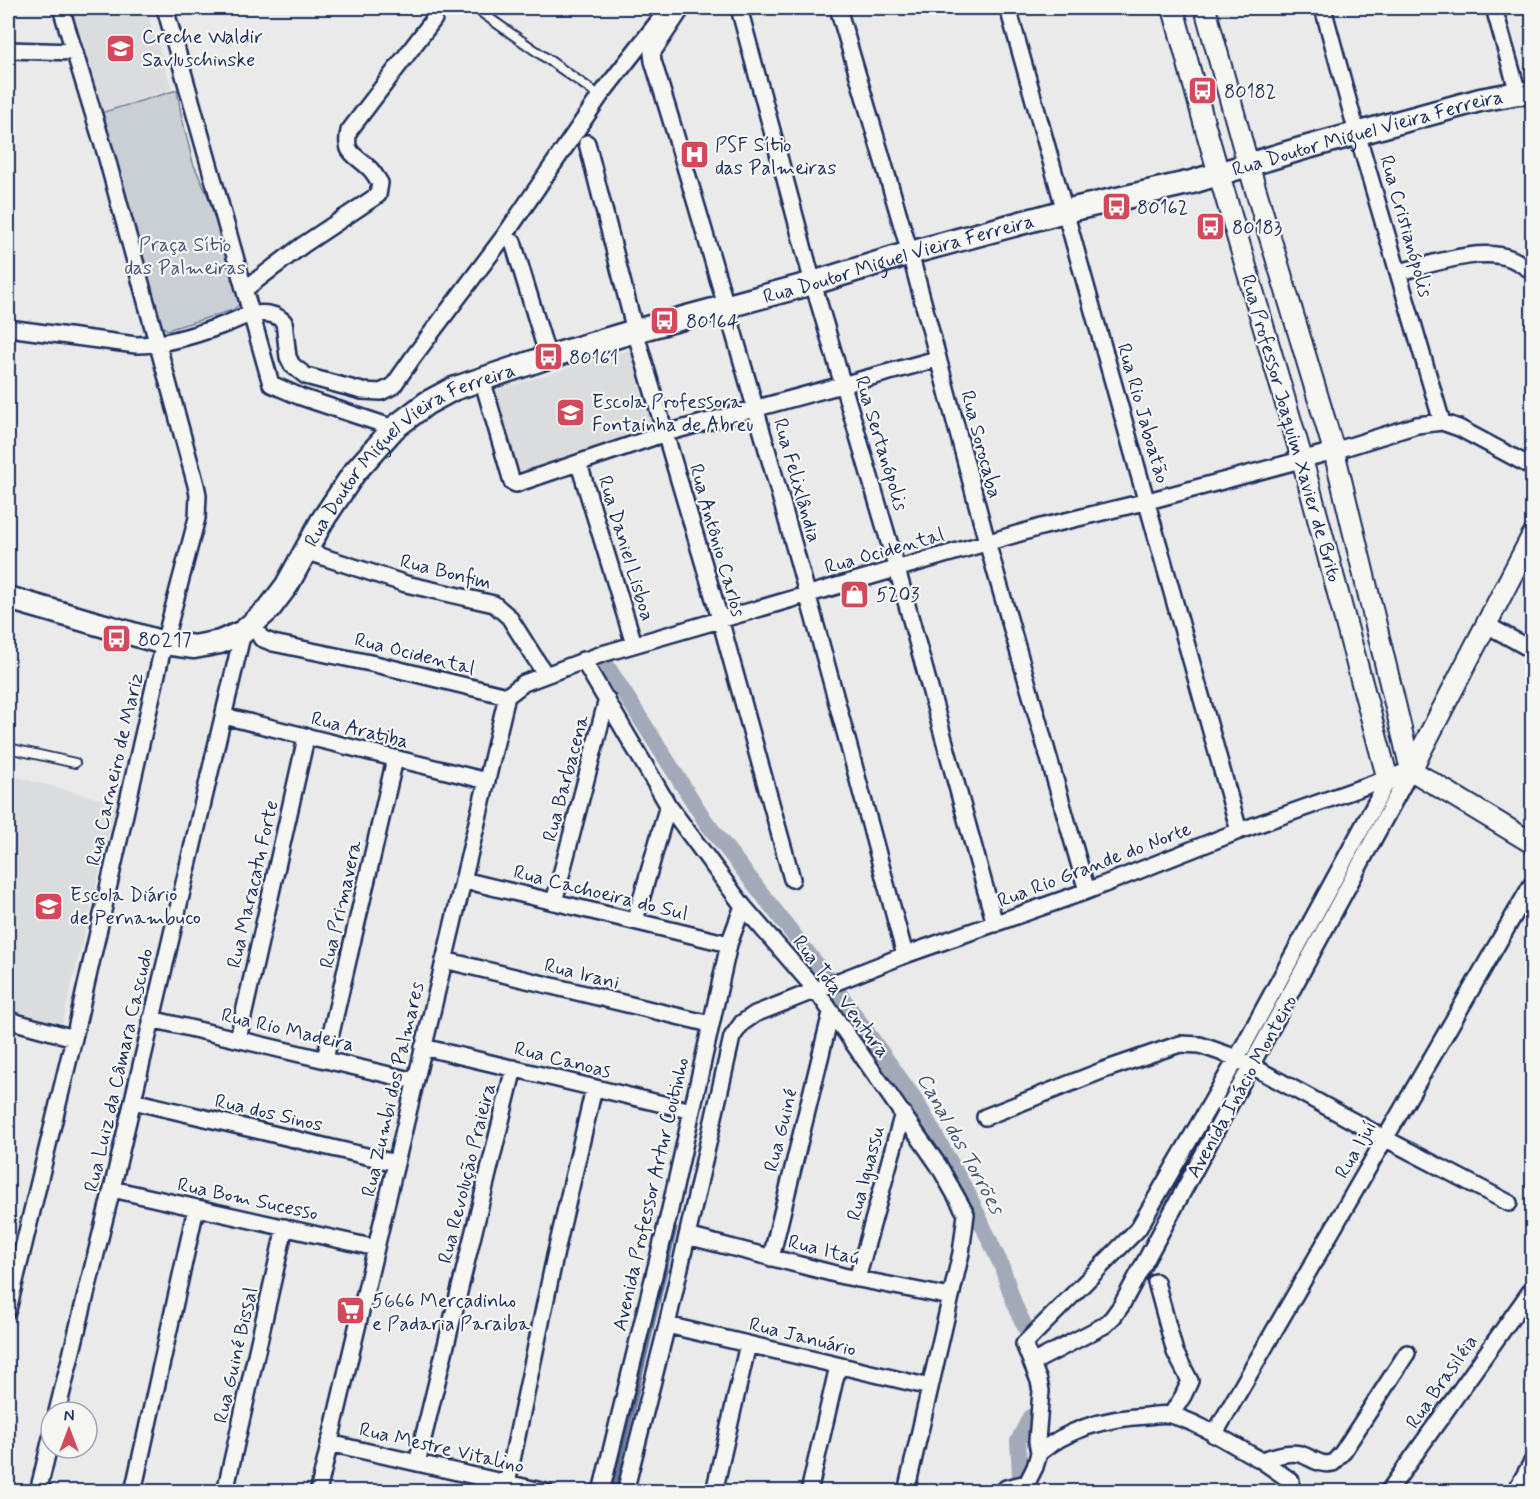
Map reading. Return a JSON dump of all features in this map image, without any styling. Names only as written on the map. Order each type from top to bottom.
[{"type":"main road","name":"Rua Doutor Miguel Vieira Ferreira","points":[[8,598],[164,643],[194,646],[220,642],[248,628],[269,609],[287,585],[322,521],[354,473],[394,428],[428,403],[453,389],[634,331],[726,308],[910,253],[1065,211],[1220,174],[1248,164],[1480,100],[1525,93]]},
{"type":"street","name":"Rua Carneiro de Mariz","points":[[8,1310],[15,1247],[74,1038],[164,643],[195,526],[198,504],[196,485],[106,155],[61,8]]},
{"type":"street","points":[[165,8],[271,384],[301,397],[394,428]]},
{"type":"street","points":[[8,328],[136,345],[158,344],[220,326],[251,314],[274,314],[284,322],[288,357],[292,365],[306,376],[362,392],[381,393],[388,390],[505,235],[600,96],[669,8]]},
{"type":"street","name":"Rua Felixlândia","points":[[682,8],[652,53],[808,594],[905,955]]},
{"type":"street","name":"Rua Sertanópolis","points":[[739,8],[813,283],[897,569],[951,772],[995,924]]},
{"type":"street","name":"Rua Sorocaba","points":[[838,8],[910,253],[987,542],[1087,891]]},
{"type":"street","name":"Rua Rio Jaboatão","points":[[1008,8],[1239,831]]},
{"type":"street","name":"Rua Professor Joaquim Xavier de Brito","points":[[1173,8],[1302,459],[1388,780]]},
{"type":"street","name":"Rua Professor Joaquim Xavier de Brito","points":[[1205,8],[1248,164],[1334,451],[1411,770]]},
{"type":"street","name":"Rua Cristianópolis","points":[[1323,8],[1357,133],[1442,422]]},
{"type":"street","points":[[1494,8],[1525,93]]},
{"type":"street","points":[[245,289],[303,245],[378,195],[380,183],[370,168],[350,153],[346,143],[349,131],[435,19]]},
{"type":"street","points":[[8,50],[75,52]]},
{"type":"street","name":"Rua Antônio Carlos","points":[[587,143],[634,331],[720,619],[792,879]]},
{"type":"street","points":[[513,242],[548,357]]},
{"type":"street","points":[[1399,272],[1466,256],[1510,258],[1533,271]]},
{"type":"street","points":[[482,379],[512,482],[516,484],[666,434],[937,359]]},
{"type":"street","points":[[1442,422],[1460,428],[1533,467]]},
{"type":"street","name":"Rua Ocidental","points":[[248,628],[261,638],[273,643],[375,664],[507,696],[524,683],[545,674],[634,644],[987,542],[1334,451],[1417,425],[1442,422]]},
{"type":"street","name":"Rua Daniel Lisboa","points":[[579,464],[634,644]]},
{"type":"street","name":"Avenida Inácio Monteiro","points":[[1388,780],[1237,1058],[1138,1229],[1024,1344],[1032,1363],[1106,1324],[1113,1317],[1253,1066],[1533,536]]},
{"type":"street","name":"Rua Bonfim","points":[[305,552],[405,584],[494,604],[509,617],[545,674]]},
{"type":"street","points":[[1487,625],[1533,650]]},
{"type":"street","name":"Rua Luiz da Câmara Cascudo","points":[[60,1400],[224,716],[248,628]]},
{"type":"street","name":"Rua Tota Ventura","points":[[583,660],[668,805],[743,906],[816,990],[939,1166],[966,1214],[961,1253],[906,1491]]},
{"type":"street","name":"Rua Zumbi dos Palmares","points":[[318,1491],[507,696]]},
{"type":"street","name":"Rua Barbacena","points":[[554,902],[607,699]]},
{"type":"street","name":"Rua Aratiba","points":[[224,716],[487,781]]},
{"type":"street","name":"Rua Maracatu Forte","points":[[238,1039],[306,738]]},
{"type":"street","name":"Rua Primavera","points":[[325,1059],[395,759]]},
{"type":"street","points":[[1388,780],[1411,770],[1533,843]]},
{"type":"street","name":"Rua Rio Grande do Norte","points":[[816,990],[905,955],[1087,891],[1239,831],[1388,780]]},
{"type":"street","points":[[635,921],[668,805]]},
{"type":"street","name":"Rua Cachoeira do Sul","points":[[463,880],[729,944]]},
{"type":"street","name":"Rua Ijuí","points":[[1214,1435],[1533,884]]},
{"type":"street","name":"Avenida Professor Artur Coutinho","points":[[601,1491],[649,1299],[729,944],[743,906]]},
{"type":"street","name":"Rua Irani","points":[[444,960],[710,1024]]},
{"type":"street","points":[[625,1491],[667,1324],[732,1037],[742,1023],[755,1014],[816,990]]},
{"type":"street","name":"Rua Guiné","points":[[771,1258],[831,1013]]},
{"type":"street","name":"Rua Rio Madeira","points":[[151,1019],[415,1081]]},
{"type":"street","points":[[8,1020],[74,1038]]},
{"type":"street","points":[[985,1117],[1104,1070],[1180,1044],[1210,1047],[1253,1066],[1509,1203]]},
{"type":"street","name":"Rua Canoas","points":[[423,1047],[692,1111]]},
{"type":"street","name":"Rua Revolução Praieira","points":[[417,1462],[514,1068]]},
{"type":"street","points":[[507,1484],[555,1256],[594,1088]]},
{"type":"street","name":"Rua dos Sinos","points":[[133,1101],[396,1164]]},
{"type":"street","name":"Rua Iguassu","points":[[857,1279],[903,1113]]},
{"type":"street","name":"Rua Bom Sucesso","points":[[112,1189],[376,1248]]},
{"type":"street","points":[[133,1491],[196,1208]]},
{"type":"street","name":"Rua Guiné Bissal","points":[[225,1491],[285,1227]]},
{"type":"street","name":"Rua Itaú","points":[[687,1236],[857,1279],[951,1298]]},
{"type":"street","points":[[1156,1282],[1175,1352],[1190,1381],[1171,1414]]},
{"type":"street","name":"Rua Brasiléia","points":[[1388,1491],[1530,1292]]},
{"type":"street","name":"Rua Januário","points":[[667,1324],[930,1387]]},
{"type":"street","points":[[714,1491],[748,1344]]},
{"type":"street","points":[[1261,1460],[1291,1453],[1301,1454],[1320,1464],[1333,1463],[1342,1454],[1407,1353]]},
{"type":"street","points":[[1004,1490],[1026,1486],[1039,1453],[1037,1433],[1041,1390],[1040,1381],[1032,1363]]},
{"type":"street","points":[[809,1491],[838,1366]]},
{"type":"street","points":[[1039,1453],[1049,1445],[1083,1428],[1105,1421],[1171,1414],[1187,1420],[1261,1460],[1291,1481],[1289,1491]]},
{"type":"street","name":"Rua Mestre Vitalino","points":[[329,1443],[546,1491]]},
{"type":"street","points":[[38,1491],[46,1460]]},
{"type":"street","points":[[1515,1491],[1533,1462]]},
{"type":"lane","points":[[475,8],[600,96]]},
{"type":"lane","points":[[8,748],[75,763]]},
{"type":"shaded area","name":"Creche Waldir Savluschinske","points":[[71,8],[146,8],[172,89],[102,111]]},
{"type":"shaded area","name":"Escola Professora Fontainha de Abreu","points":[[632,349],[657,432],[511,477],[484,394]]},
{"type":"shaded area","name":"Escola Diário de Pernambuco","points":[[8,775],[116,803],[62,1024],[8,1009]]},
{"type":"green space","name":"Praça Sítio das Palmeiras","points":[[177,90],[193,163],[220,223],[241,300],[233,310],[167,330],[162,326],[97,114]]},
{"type":"waterway","points":[[604,661],[706,822],[825,975]]},
{"type":"waterway","name":"Canal dos Torrões","points":[[834,986],[916,1101],[968,1194],[1002,1267],[1015,1306],[1028,1333]]},
{"type":"waterway","points":[[613,1492],[675,1229]]},
{"type":"waterway","name":"Canal dos Torrões","points":[[1021,1492],[1018,1441],[1030,1417]]},
{"type":"place","name":"Creche Waldir Savluschinske","points":[[121,48]]},
{"type":"place","name":"80182","points":[[1203,91]]},
{"type":"place","name":"PSF Sítio das Palmeiras","points":[[694,155]]},
{"type":"place","name":"80162","points":[[1116,207]]},
{"type":"place","name":"80183","points":[[1211,227]]},
{"type":"place","name":"80164","points":[[665,321]]},
{"type":"place","name":"80161","points":[[548,357]]},
{"type":"place","name":"Escola Professora Fontainha de Abreu","points":[[571,413]]},
{"type":"place","name":"5203","points":[[855,594]]},
{"type":"place","name":"80217","points":[[117,639]]},
{"type":"place","name":"Escola Diário de Pernambuco","points":[[49,906]]},
{"type":"place","name":"5666 Mercadinho e Padaria Paraiba","points":[[351,1311]]}]
